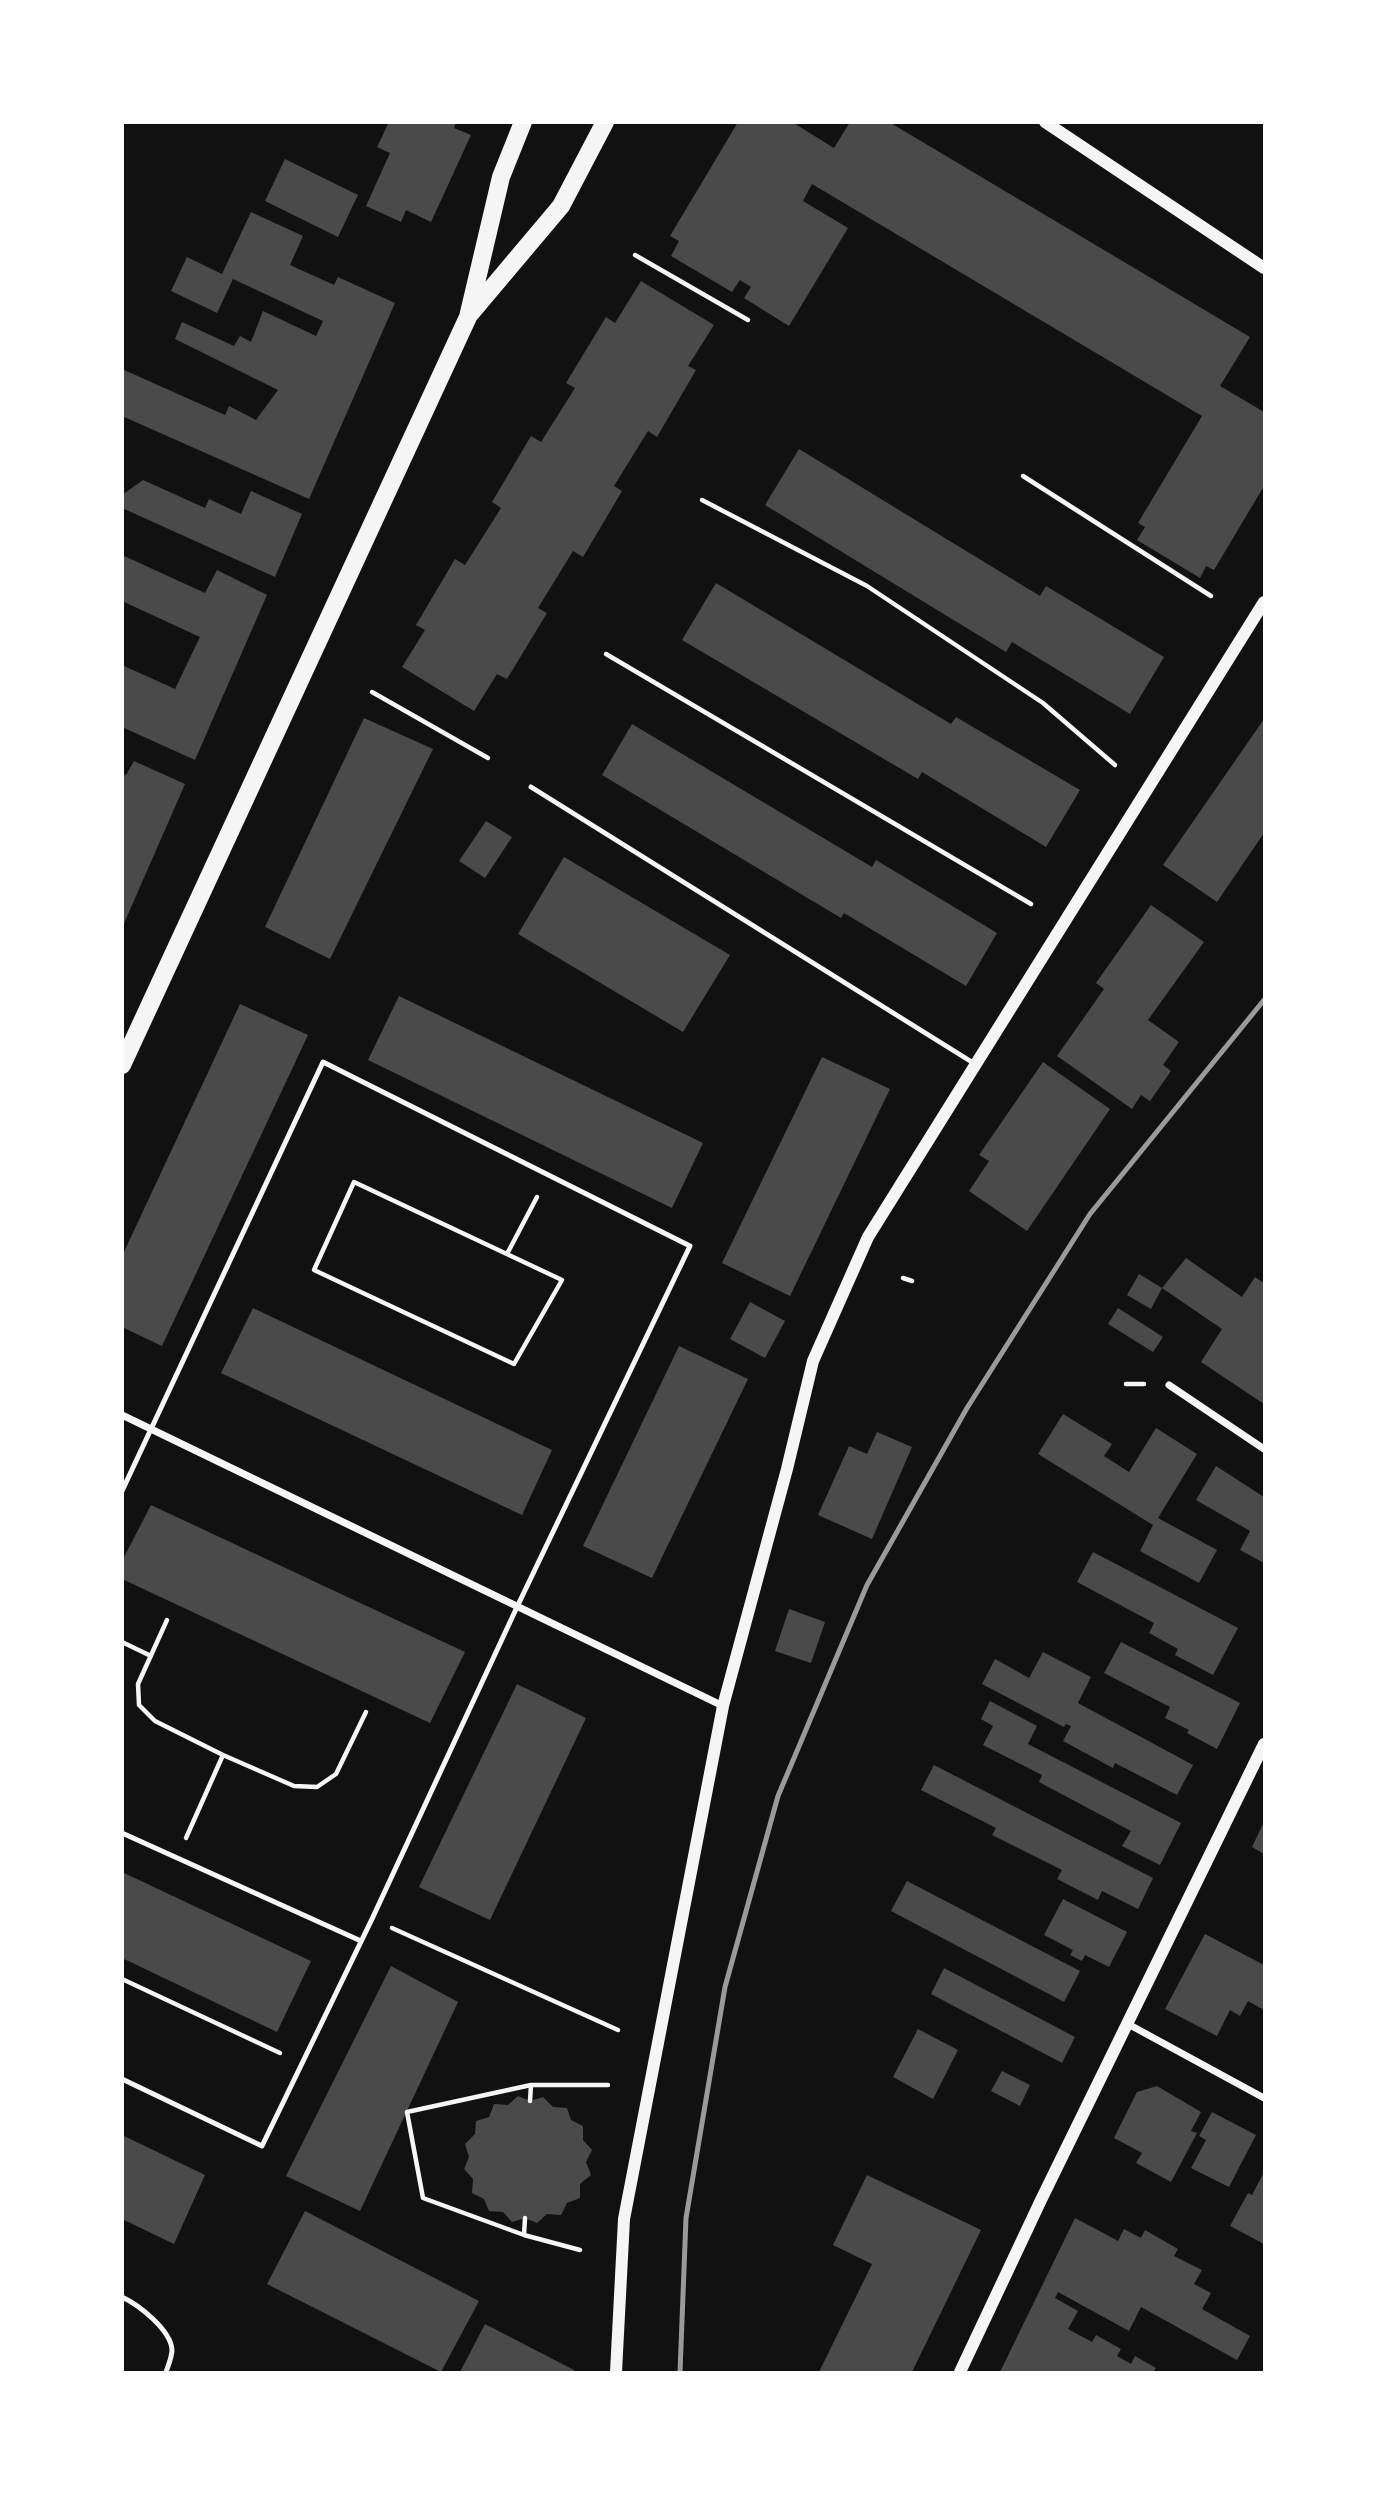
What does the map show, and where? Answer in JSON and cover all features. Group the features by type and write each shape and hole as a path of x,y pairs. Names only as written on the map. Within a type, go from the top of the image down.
{"main road":[{"path":"122,1065 468,317 501,177 523,122"},
{"path":"468,317 561,206 605,122"}],"street":[{"path":"1045,122 1265,268"},
{"path":"616,2372 624,2219 723,1706 787,1469 813,1361 868,1237 1265,602"},
{"path":"1170,1385 1265,1449"},
{"path":"122,1415 723,1706"},
{"path":"960,2372 1265,1744"},
{"path":"1128,2024 1265,2098"}],"lane":[{"path":"531,787 978,1065"},
{"path":"122,1491 323,1062 690,1246 303,2064 261,2146 122,2079"},
{"path":"122,1833 361,1941"},
{"path":"122,2297 136,2304 167,2334 172,2350 166,2372"}],"path":[{"path":"635,255 748,320"},
{"path":"1023,476 1211,597"},
{"path":"702,500 867,586 1042,703 1115,765"},
{"path":"606,654 1031,904"},
{"path":"373,692 488,758"},
{"path":"507,1254 548,1175"},
{"path":"354,1182 507,1254 562,1280 513,1364 314,1270 354,1182"},
{"path":"904,1278 912,1281"},
{"path":"167,1620 138,1684 139,1705 155,1721 223,1755 294,1786 317,1787 336,1774 366,1712"},
{"path":"122,1642 151,1656"},
{"path":"177,1858 223,1755"},
{"path":"372,1919 618,2030"},
{"path":"122,1979 303,2064"},
{"path":"530,2101 531,2085"},
{"path":"580,2249 524,2235 423,2198 407,2112 531,2085 608,2085"},
{"path":"524,2235 525,2218"}],"building":[{"path":"389,122 456,122 454,128 471,135 431,222 406,210 401,222 366,206 390,153 377,147"},
{"path":"738,122 792,122 834,148 850,122 889,122 1250,337 1220,386 1264,412 1264,486 1214,570 1206,566 1200,578 1137,540 1145,527 1138,523 1202,416 812,184 803,201 848,228 789,326 744,298 751,287 740,280 732,292 671,256 679,241 670,236"},
{"path":"285,159 358,195 338,237 265,201"},
{"path":"251,212 303,236 290,265 334,285 338,277 395,303 309,499 122,416 122,369 225,415 229,406 256,420 278,390 175,339 182,322 234,346 240,336 251,342 263,311 316,336 323,321 233,279 217,313 171,291 187,257 222,274"},
{"path":"641,281 714,325 688,366 696,370 657,437 648,431 614,486 622,491 583,557 573,551 538,608 547,613 507,679 497,674 474,711 402,667 425,630 416,625 455,559 465,565 501,508 492,502 531,436 541,442 575,388 566,383 606,317 615,323"},
{"path":"799,449 1040,596 1046,586 1164,657 1130,714 1012,642 1006,652 765,505"},
{"path":"143,480 205,508 209,499 241,514 251,491 302,514 275,577 122,508 122,495"},
{"path":"122,555 205,593 217,570 267,595 195,760 122,727 122,665 175,689 200,637 122,601"},
{"path":"716,583 951,724 956,717 1080,790 1046,847 922,772 918,779 682,640"},
{"path":"364,718 433,749 330,959 265,927"},
{"path":"1264,719 1264,833 1217,902 1163,865"},
{"path":"632,724 872,867 876,860 997,933 966,986 844,913 841,918 602,775"},
{"path":"134,761 185,784 122,928 122,774 126,775"},
{"path":"486,821 512,837 485,878 459,861"},
{"path":"564,857 730,955 683,1032 518,934"},
{"path":"1151,905 1204,942 1148,1020 1179,1042 1163,1065 1171,1071 1150,1101 1141,1095 1132,1109 1057,1056 1104,989 1096,983"},
{"path":"399,996 703,1143 672,1208 368,1060"},
{"path":"240,1004 308,1035 162,1346 122,1327 122,1256"},
{"path":"822,1057 890,1089 790,1296 722,1263"},
{"path":"1043,1062 1110,1109 1027,1231 969,1191 989,1161 979,1155"},
{"path":"1186,1258 1242,1297 1255,1277 1264,1283 1264,1404 1201,1362 1222,1329 1162,1288"},
{"path":"1139,1274 1162,1288 1151,1309 1127,1295"},
{"path":"750,1302 785,1321 765,1358 730,1339"},
{"path":"253,1308 552,1450 522,1515 221,1373"},
{"path":"1118,1308 1163,1337 1153,1352 1108,1324"},
{"path":"679,1346 748,1379 652,1578 583,1546"},
{"path":"1063,1414 1112,1444 1104,1456 1129,1472 1156,1428 1197,1454 1158,1518 1217,1550 1199,1583 1140,1551 1153,1525 1038,1454"},
{"path":"877,1432 912,1447 872,1539 818,1515 849,1446 867,1454"},
{"path":"1216,1466 1264,1497 1264,1563 1240,1550 1250,1531 1196,1500"},
{"path":"151,1505 465,1652 430,1723 122,1579 122,1561"},
{"path":"1093,1552 1238,1628 1213,1675 1175,1655 1178,1649 1149,1633 1154,1623 1077,1582"},
{"path":"789,1609 825,1622 811,1663 775,1651"},
{"path":"1121,1642 1240,1703 1217,1749 1165,1718 1170,1707 1104,1673"},
{"path":"1043,1652 1091,1677 1078,1703 1193,1765 1177,1795 1115,1763 1113,1768 1063,1741 1071,1726 1066,1724 1064,1727 982,1684 995,1659 1029,1678"},
{"path":"517,1684 586,1718 490,1920 419,1887"},
{"path":"990,1701 1037,1726 1028,1744 1181,1823 1160,1865 1122,1846 1131,1831 1039,1782 1042,1775 983,1745 993,1726 981,1719"},
{"path":"934,1765 1153,1878 1138,1909 1102,1891 1098,1900 1057,1879 1062,1870 992,1835 996,1828 921,1790"},
{"path":"1264,1822 1264,1854 1252,1847"},
{"path":"122,1872 311,1961 277,2032 122,1958"},
{"path":"907,1881 1080,1971 1064,2002 891,1911"},
{"path":"1063,1899 1127,1932 1109,1967 1085,1955 1082,1961 1070,1955 1073,1950 1044,1935"},
{"path":"1205,1934 1264,1965 1264,2010 1248,2001 1240,2016 1230,2010 1217,2036 1165,2009"},
{"path":"391,1966 458,2002 360,2211 286,2176"},
{"path":"944,1968 1075,2037 1062,2063 931,1994"},
{"path":"918,2029 958,2050 933,2099 893,2077"},
{"path":"1002,2071 1030,2085 1020,2106 991,2091"},
{"path":"1157,2086 1201,2112 1191,2131 1197,2133 1171,2182 1136,2163 1142,2153 1114,2138 1137,2092"},
{"path":"518,2096 530,2101 543,2097 553,2107 567,2108 571,2120 583,2126 583,2140 592,2150 586,2162 591,2175 580,2184 580,2198 567,2203 561,2215 547,2214 537,2223 525,2218 512,2222 503,2212 489,2211 484,2199 472,2193 473,2179 464,2169 469,2157 465,2144 475,2134 476,2121 489,2117 494,2104 508,2105"},
{"path":"1212,2112 1256,2135 1229,2187 1191,2168 1206,2140 1199,2136"},
{"path":"122,2135 205,2175 174,2244 122,2219"},
{"path":"1264,2172 1264,2244 1230,2226 1248,2193 1252,2195"},
{"path":"867,2175 981,2230 912,2372 819,2372 872,2264 833,2245"},
{"path":"305,2211 479,2301 441,2372 267,2284"},
{"path":"1075,2218 1118,2241 1124,2229 1141,2238 1145,2230 1178,2249 1174,2256 1202,2270 1194,2284 1211,2293 1202,2309 1250,2336 1237,2360 1141,2307 1129,2331 1058,2292 1055,2298 1078,2311 1068,2329 1092,2342 1096,2335 1121,2349 1117,2356 1131,2364 1135,2356 1156,2368 1153,2372 1000,2372"},
{"path":"485,2324 574,2370 573,2372 460,2372"}],"railway":[{"path":"680,2372 686,2218 725,1987 778,1796 867,1585 967,1408 1090,1214 1264,1000"}]}
